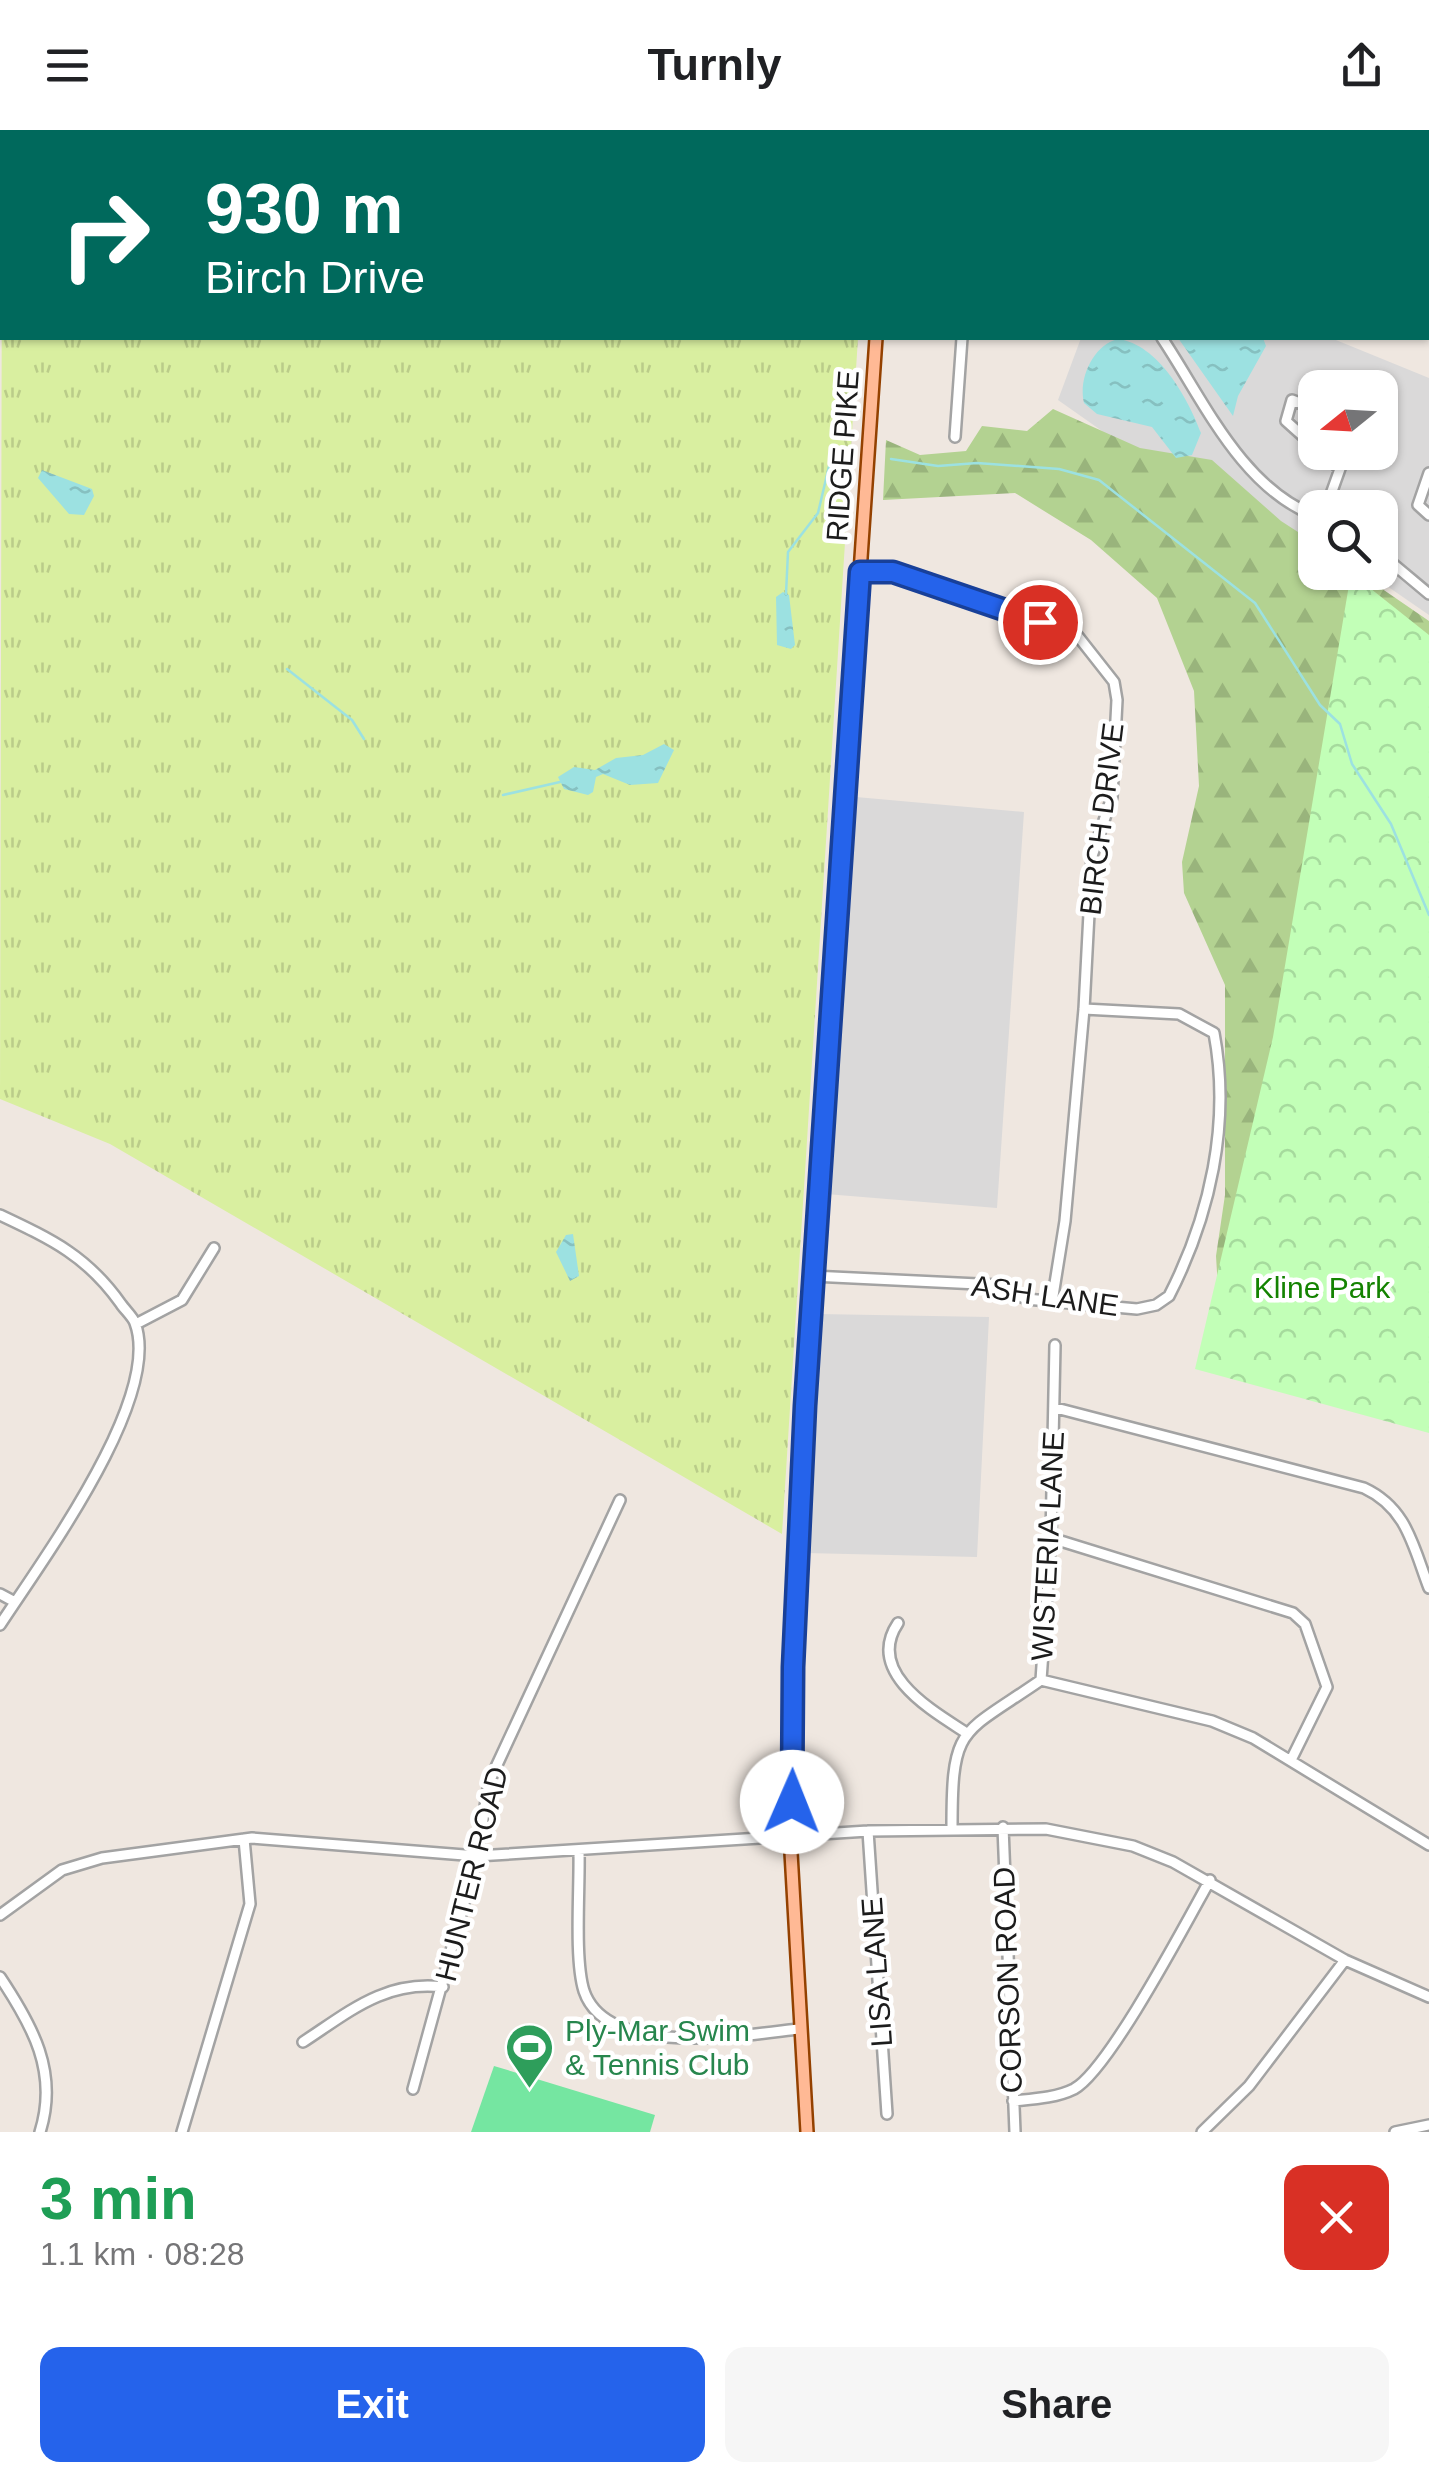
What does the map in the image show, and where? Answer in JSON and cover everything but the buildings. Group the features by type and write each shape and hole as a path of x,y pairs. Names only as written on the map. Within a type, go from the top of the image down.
{"main road":[{"name":"RIDGE PIKE","path":"807,2132 790,1835 793,1667 812,1276 876,340"}],"street":[{"path":"955,437 962,340"},
{"path":"1163,340 1256,480 1298,508"},
{"path":"1298,402 1292,400 1286,420 1298,431"},
{"path":"1429,473 1418,506 1429,514"},
{"path":"1398,568 1429,594"},
{"name":"BIRCH DRIVE","path":"860,572 893,572 1077,635 1114,682 1117,700 1112,797 1092,856 1084,1009 1065,1221 1052,1302"},
{"name":"ASH LANE","path":"812,1276 998,1285 1026,1300 1137,1309 1156,1305 1170,1296 1208,1204 1216,1159 1220,1062 1214,1033 1178,1014 1084,1009"},
{"path":"0,1215 86,1260 136,1324 136,1386 128,1409 82,1500 0,1624"},
{"path":"136,1324 182,1300 214,1248"},
{"name":"WISTERIA LANE","path":"1055,1345 1051,1538 1041,1680 1212,1721 1292,1758 1429,1845"},
{"path":"1056,1408 1364,1488 1385,1498 1404,1518 1429,1588"},
{"name":"HUNTER ROAD","path":"414,2090 477,1856 489,1782 620,1500"},
{"path":"1051,1538 1293,1613 1306,1624 1327,1687 1292,1758"},
{"path":"0,1594 15,1602"},
{"path":"898,1622 890,1634 891,1657 906,1690 965,1732"},
{"path":"952,1828 955,1751 965,1732 1041,1680"},
{"name":"CORSON ROAD","path":"1002,1828 1014,2132"},
{"path":"0,1915 62,1870 102,1858 244,1839 477,1856 868,1830 1046,1828 1118,1842 1210,1880 1345,1960 1429,1998"},
{"name":"LISA LANE","path":"868,1830 887,2114"},
{"path":"182,2132 250,1904 244,1839"},
{"path":"579,1851 580,1970 585,1994 606,2020 638,2035 740,2036 799,2029"},
{"path":"1013,2101 1075,2089 1095,2072 1210,1880"},
{"path":"1202,2132 1249,2086 1345,1960"},
{"path":"0,1976 39,2040 44,2058 40,2132"},
{"path":"304,2042 377,1993 422,1984 443,1987"},
{"path":"1395,2132 1429,2124"}],"shaded area":[{"path":"1080,340 1336,340 1429,378 1429,615 1393,590 1398,590 1398,490 1298,490 1298,556 1271,550 1058,400"},
{"path":"856,797 1024,812 997,1208 826,1194"},
{"path":"818,1314 989,1317 977,1557 805,1553"}],"green space":[{"path":"2,340 858,340 782,1534 110,1144 0,1099"},
{"path":"1053,409 1140,448 1212,460 1298,532 1298,590 1384,590 1429,621 1429,1421 1219,1305 1216,1256 1225,1195 1225,985 1184,893 1182,862 1199,786 1194,691 1157,598 1091,540 1015,493 883,500 886,440 920,455 966,451 982,426 1027,431"},
{"name":"Kline Park","path":"1348,590 1372,590 1429,635 1429,1433 1195,1369 1273,1037"},
{"name":"Ply-Mar Swim & Tennis Club","path":"494,2066 655,2115 650,2132 471,2132"}],"water":[{"path":"1179,340 1264,340 1266,346 1238,396 1233,416"},
{"path":"1109,342 1133,343 1170,375 1201,433 1192,455 1176,458 1152,427 1097,414 1084,403 1083,384 1089,364"},
{"path":"42,470 92,489 94,496 84,515 69,514 38,478"},
{"path":"783,592 789,595 795,645 791,649 777,645 776,597"},
{"path":"664,744 674,750 658,783 630,785 603,774 596,777 593,792 588,795 564,789 558,777 574,767 595,770 616,758 643,755"},
{"path":"573,1234 579,1276 570,1281 556,1252 566,1235"}],"waterway":[{"path":"786,594 788,552 818,513 830,462 845,456"},
{"path":"891,459 938,466 977,463 1059,469 1099,480 1255,603 1320,705 1340,724 1352,764 1391,824 1429,915"},
{"path":"287,669 352,720 364,739"},
{"path":"503,795 560,782"}],"place":[{"name":"Ply-Mar Swim & Tennis Club","path":"530,2090"}],"route":[{"path":"792,1802 793,1667 812,1276 860,572 893,572 1040,622"}]}
